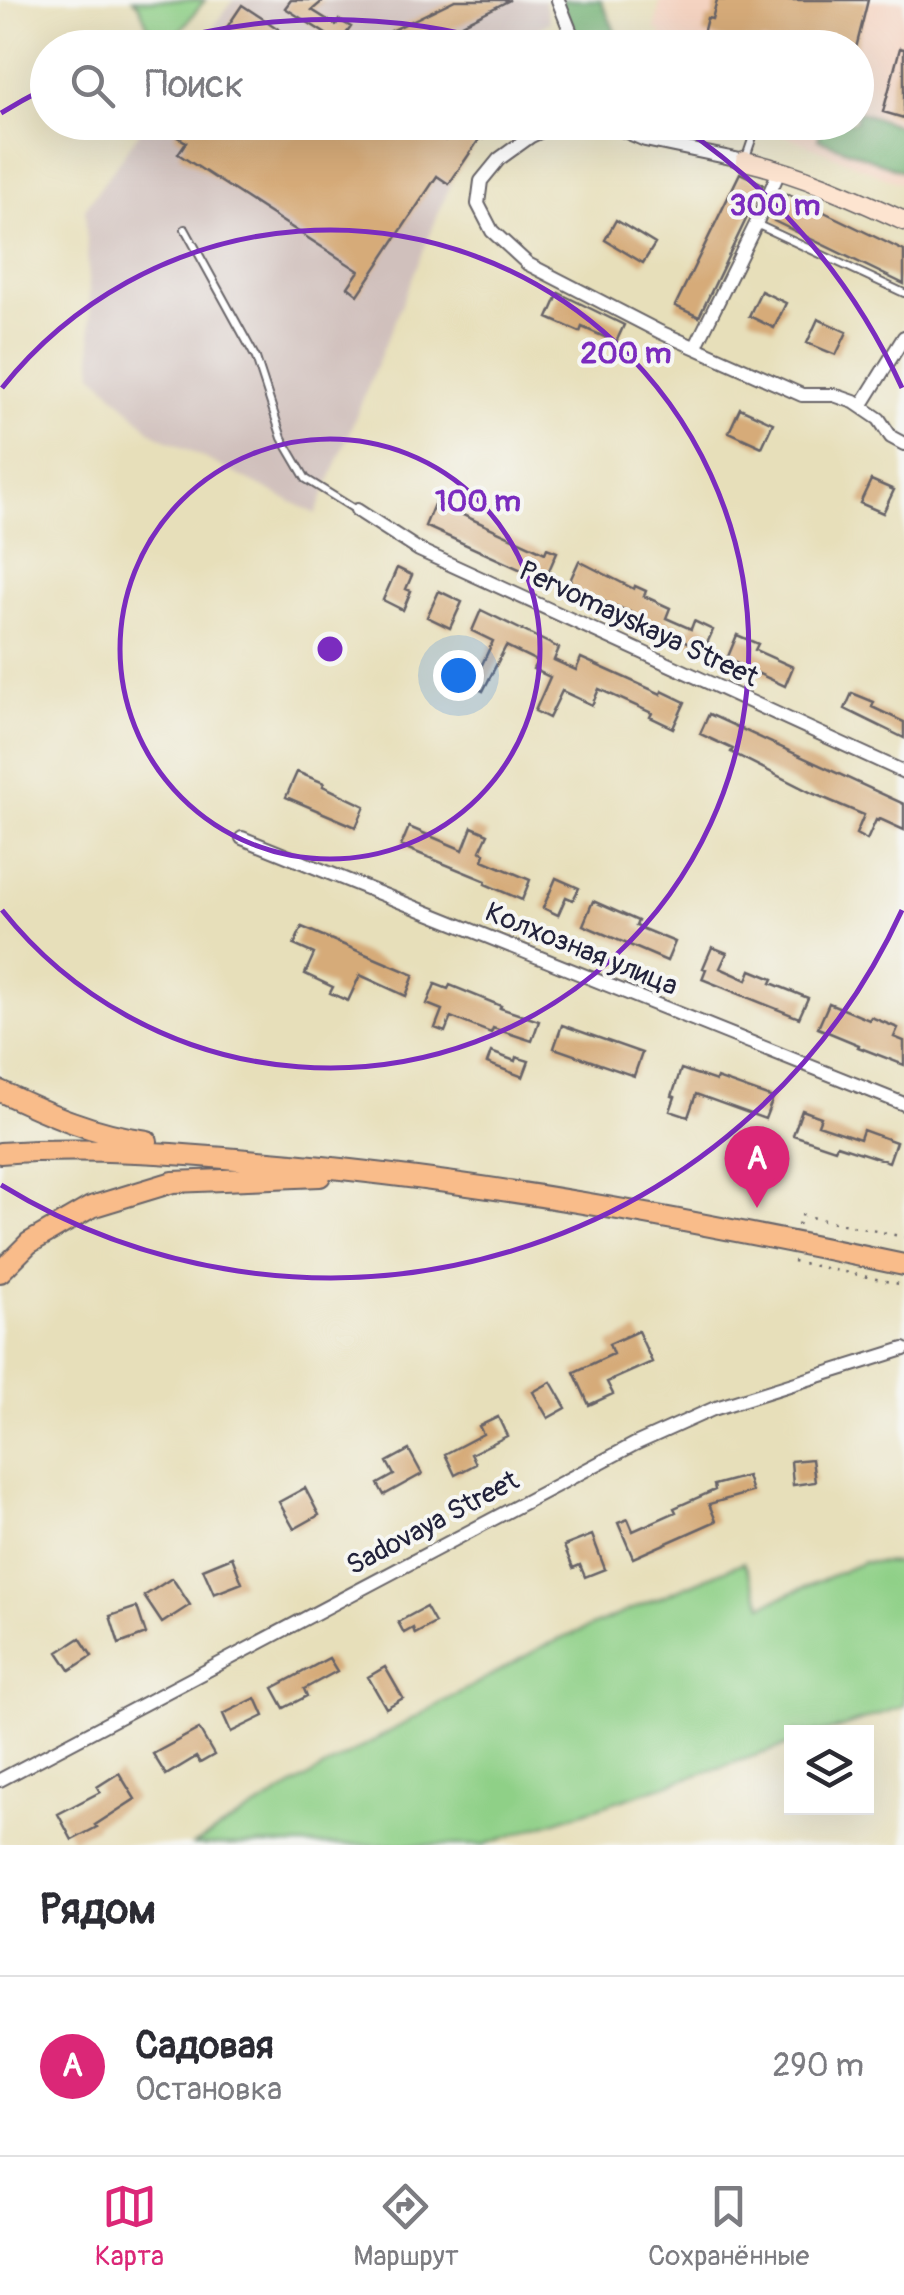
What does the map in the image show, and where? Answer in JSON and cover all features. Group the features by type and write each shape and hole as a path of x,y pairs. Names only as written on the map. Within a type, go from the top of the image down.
{"main road":[{"path":"0,1092 64,1121 116,1137 266,1154 337,1167"},
{"path":"0,1153 150,1152 397,1174 617,1207 904,1265"},
{"path":"0,1272 29,1243 91,1207 173,1182 397,1174"}],"street":[{"path":"558,0 570,30"},
{"path":"525,140 499,158 481,181 478,204 492,231 528,264 660,332 802,395 834,396 861,406 879,420 891,437 904,444"},
{"path":"645,140 780,169 904,221"},
{"path":"696,346 780,169"},
{"path":"861,406 904,337"},
{"name":"Pervomayskaya Street","path":"357,510 419,550 904,772"},
{"name":"Колхозная улица","path":"242,838 904,1104"},
{"name":"Sadovaya Street","path":"0,1780 635,1444 714,1409 904,1349"}],"lane":[{"path":"745,161 752,140"},
{"path":"756,224 904,293"},
{"path":"184,229 256,358 282,438 306,479 357,510"}],"path":[{"path":"801,1215 904,1237"}],"shaded area":[{"path":"233,0 544,0 550,22 536,30 212,30"},
{"path":"660,0 904,0 904,185 796,140 874,140 874,30 655,29"},
{"path":"134,140 470,140 316,514 153,433 93,373 85,209"}],"green space":[{"path":"133,0 205,0 181,30 149,30"},
{"path":"560,0 601,0 614,30 573,30"},
{"path":"874,117 904,128 904,172 821,140 874,140"},
{"path":"744,1562 763,1605 864,1562 904,1563 904,1706 848,1725 784,1725 784,1746 483,1845 193,1845 317,1772 542,1647"}],"building":[{"path":"291,0 324,0 312,10 336,25 339,20 351,27 320,30 285,8"},
{"path":"455,0 510,0 450,30 393,30"},
{"path":"717,0 868,0 860,30 704,30 707,18 712,19"},
{"path":"242,5 280,30 225,30"},
{"path":"900,48 904,49 904,118 883,112"},
{"path":"183,140 479,140 449,184 437,176 358,295 348,287 359,271 178,154 186,142"},
{"path":"740,173 763,184 699,317 675,306"},
{"path":"787,194 904,251 904,284 774,221"},
{"path":"616,220 655,244 643,263 605,240"},
{"path":"761,291 786,303 774,328 749,316"},
{"path":"559,293 624,325 616,342 548,318"},
{"path":"818,319 847,332 836,355 807,343"},
{"path":"740,408 773,423 762,447 729,432"},
{"path":"871,480 894,490 883,513 860,503"},
{"path":"435,502 545,553 547,548 557,552 547,575 531,567 528,573 425,526"},
{"path":"579,561 634,589 635,586 646,591 644,596 670,608 666,618 691,629 694,621 713,630 704,650 640,616 567,587"},
{"path":"397,568 412,575 406,589 411,591 403,610 383,600"},
{"path":"439,591 462,602 450,628 427,617"},
{"path":"481,610 559,648 554,660 576,670 581,658 685,702 673,728 650,717 652,713 599,689 592,705 562,691 549,718 535,711 550,677 533,669 537,661 506,646 483,691 472,686 493,641 472,631"},
{"path":"737,635 758,644 755,650 793,667 785,686 727,659"},
{"path":"852,693 904,722 904,738 845,709"},
{"path":"709,714 904,804 904,830 880,819 867,840 856,834 864,815 812,793 700,734"},
{"path":"297,772 365,806 356,827 286,797"},
{"path":"409,827 463,850 472,827 488,834 480,851 485,854 483,860 530,880 522,900 401,846"},
{"path":"556,878 579,888 573,900 566,897 558,915 543,908"},
{"path":"593,901 638,921 636,926 675,942 667,961 583,925"},
{"path":"302,927 414,975 406,996 360,975 348,1001 330,993 333,987 305,974 314,954 294,945"},
{"path":"712,947 727,953 720,968 747,980 751,970 808,998 799,1018 702,979"},
{"path":"435,984 448,989 450,985 539,1021 532,1041 493,1028 491,1033 451,1017 445,1032 435,1028 442,1010 427,1004"},
{"path":"829,1003 898,1028 894,1037 904,1041 904,1065 818,1028"},
{"path":"562,1025 642,1053 634,1076 554,1048"},
{"path":"491,1052 515,1061 516,1057 529,1061 523,1077 487,1063"},
{"path":"681,1069 773,1098 765,1119 696,1094 688,1117 670,1111"},
{"path":"802,1110 821,1117 818,1125 860,1139 863,1130 896,1142 889,1162 793,1135"},
{"path":"638,1331 652,1362 607,1382 613,1394 589,1405 574,1372 613,1354 609,1344"},
{"path":"551,1382 566,1408 548,1418 533,1392"},
{"path":"498,1417 507,1436 471,1454 476,1464 455,1475 445,1454 483,1434 479,1426"},
{"path":"409,1450 422,1474 384,1495 378,1484 394,1475 387,1462"},
{"path":"812,1459 815,1482 793,1485 791,1461"},
{"path":"747,1476 752,1492 709,1504 716,1521 633,1558 618,1523 628,1519 633,1531 715,1490 714,1485"},
{"path":"305,1488 319,1515 294,1529 279,1502"},
{"path":"592,1535 605,1569 585,1577 580,1565 573,1568 564,1546"},
{"path":"232,1557 242,1583 214,1594 203,1569"},
{"path":"172,1578 190,1605 162,1623 144,1596"},
{"path":"137,1607 146,1634 119,1644 110,1616"},
{"path":"426,1607 435,1623 415,1634 413,1628 404,1633 398,1622"},
{"path":"80,1638 92,1656 70,1670 58,1652"},
{"path":"329,1658 337,1671 304,1689 307,1696 284,1708 273,1688"},
{"path":"385,1667 403,1698 386,1708 368,1677"},
{"path":"256,1698 264,1716 231,1732 223,1714"},
{"path":"199,1729 214,1755 200,1763 196,1757 166,1775 153,1754"},
{"path":"119,1773 135,1799 72,1840 58,1814 100,1792 97,1787"}],"place":[{"name":"Садовая","path":"757,1208"}]}
